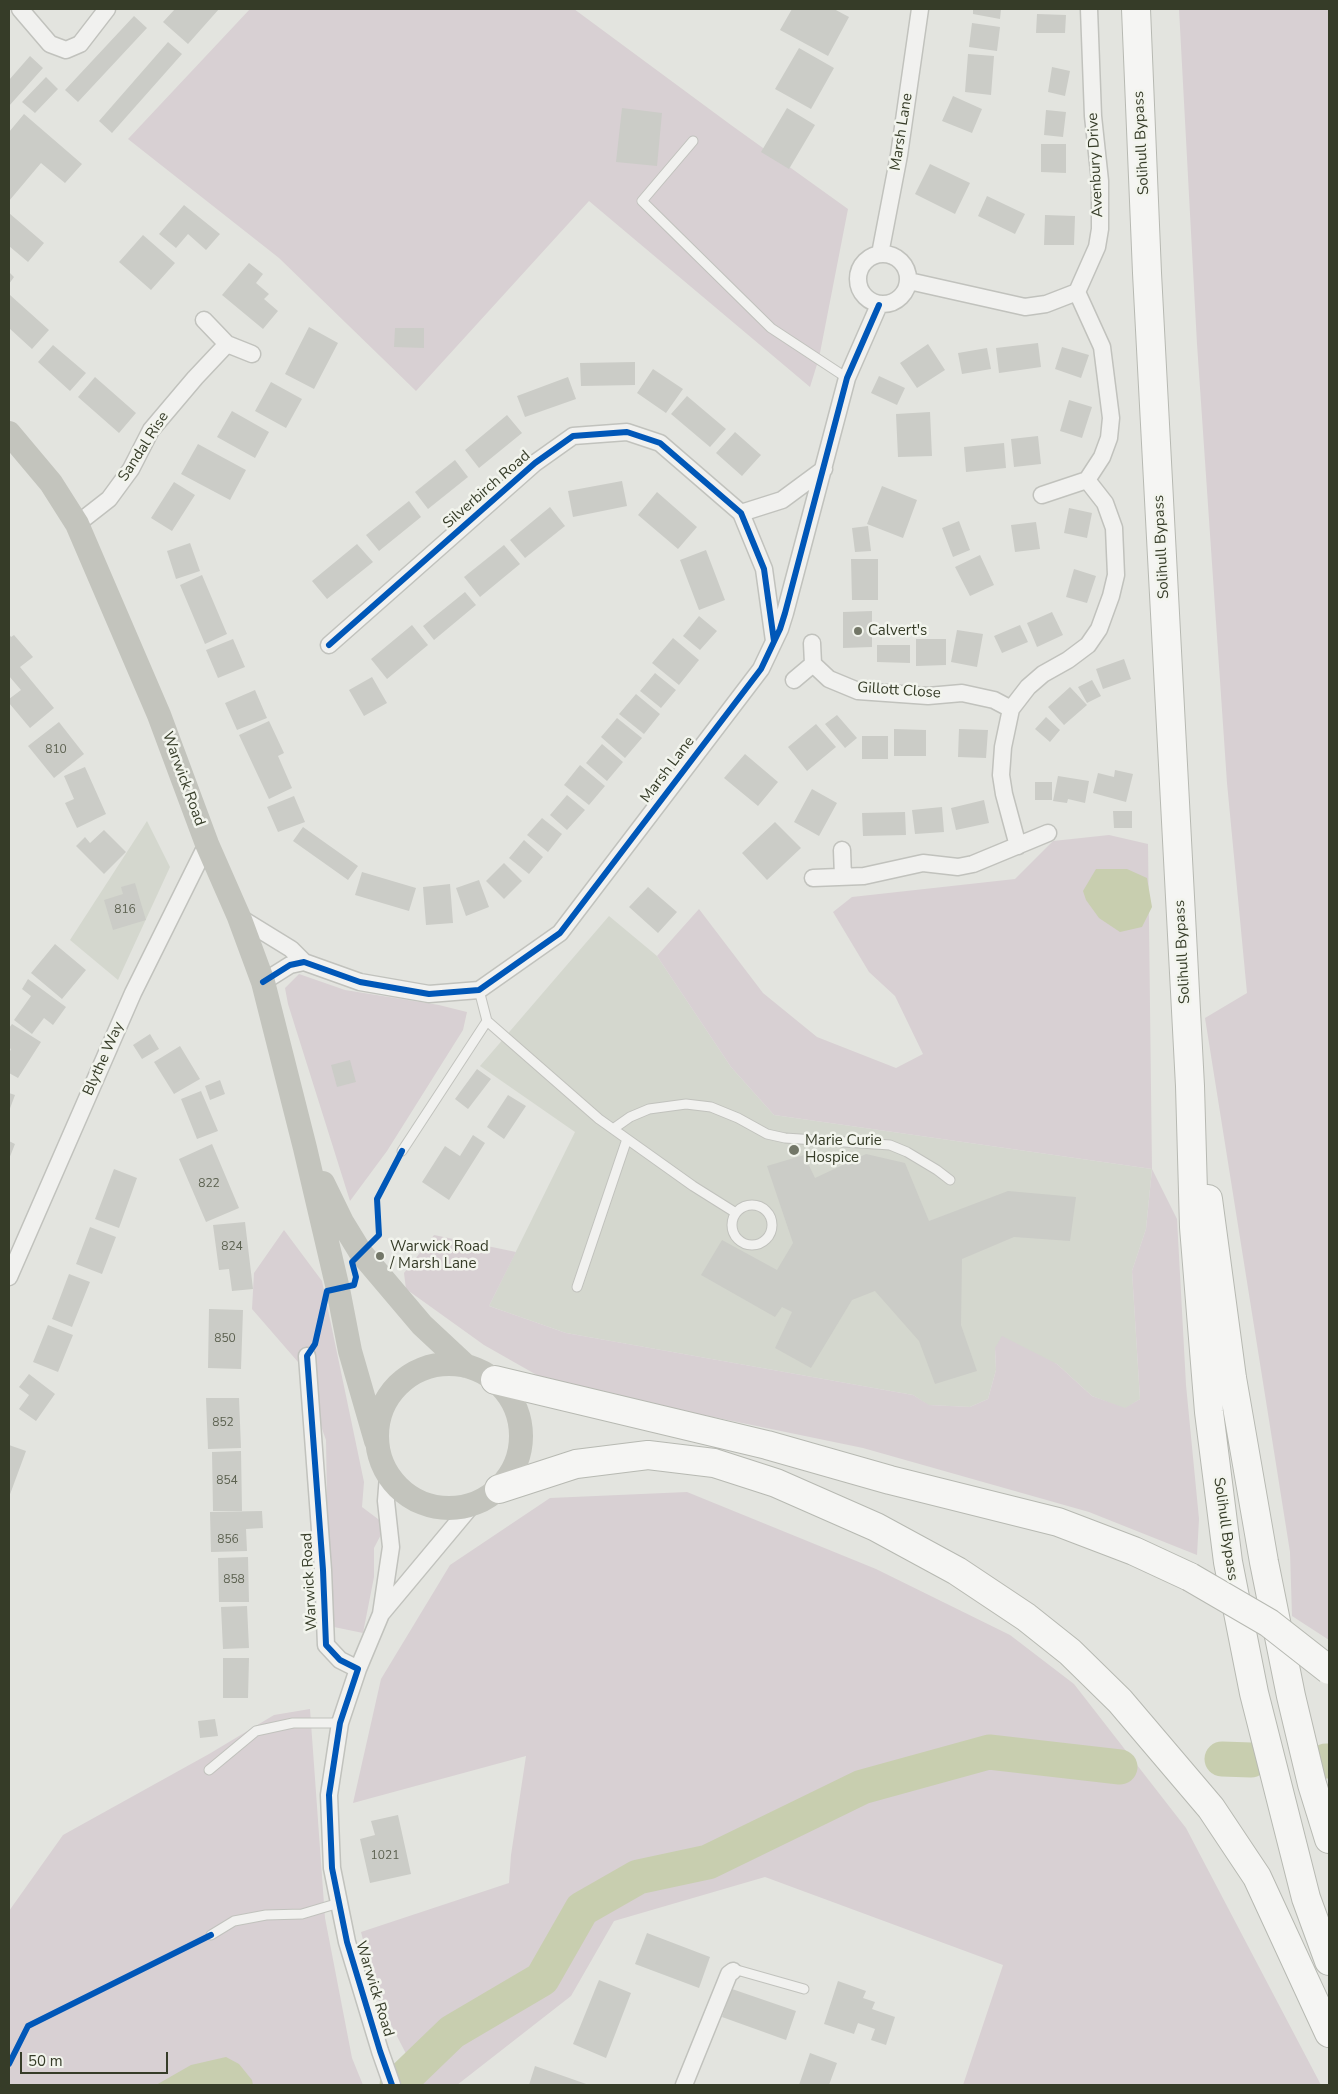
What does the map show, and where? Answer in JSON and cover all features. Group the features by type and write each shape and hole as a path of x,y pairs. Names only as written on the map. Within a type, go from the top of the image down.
{"highway":[{"name":"Solihull Bypass","path":"1136,9 1147,273 1190,1086 1194,1227 1208,1412 1228,1562 1254,1693 1306,1898 1329,1960"},
{"name":"Solihull Bypass","path":"1190,1086 1216,1253 1232,1378 1264,1562 1291,1696 1312,1784 1329,1838"},
{"path":"495,1380 768,1446 890,1480 1058,1522 1134,1551 1190,1577 1269,1623 1329,1670"},
{"path":"499,1489 576,1464 639,1456 648,1455 714,1463 776,1483 876,1527 965,1576 1026,1617 1070,1652 1120,1701 1211,1808 1257,1877 1329,2033"}],"main road":[{"name":"Warwick Road","path":"9,433 51,483 77,524 156,706 207,844 239,917 263,982 305,1148 338,1289 350,1351 376,1441"},
{"name":"Warwick Road","path":"305,1148 342,1222 361,1253 422,1325 466,1366"},
{"path":"443,1364 466,1366 481,1371 495,1380 511,1398 520,1421 521,1446 519,1453 514,1469 499,1489 487,1498 472,1505 449,1509 425,1505 404,1493 388,1476 380,1459 376,1441 378,1418 387,1398 402,1381 421,1369 443,1364"}],"street":[{"path":"20,9 50,44 66,50 80,44 107,9"},
{"name":"Marsh Lane","path":"880,254 899,155 920,9"},
{"name":"Avenbury Drive","path":"1077,292 1093,256 1100,230 1100,181 1093,116 1089,9"},
{"path":"880,254 894,257 905,266 909,281 904,294 893,303 879,305 866,298 858,286 859,272 867,260 880,254"},
{"path":"909,281 1024,307 1046,304 1077,292 1102,347 1111,418 1109,438 1102,457 1087,480 1042,495"},
{"name":"Marsh Lane","path":"478,990 560,932 761,668 785,613 847,378 879,305"},
{"path":"204,320 227,344 252,354"},
{"name":"Sandal Rise","path":"77,524 109,499 130,469 151,430 227,344"},
{"name":"Silverbirch Road","path":"329,645 535,463 573,436 627,432 660,442 741,513 764,569 774,641"},
{"path":"741,513 782,500 824,469"},
{"path":"1018,846 1004,794 1001,775 1003,746 1011,709 1028,688 1043,674 1068,660 1088,645 1099,629 1111,596 1116,575 1114,528 1105,503 1087,480"},
{"path":"794,680 813,664 812,643"},
{"name":"Gillott Close","path":"813,664 829,679 858,691 928,696 962,693 994,700 1011,709"},
{"path":"813,878 864,876 923,863 958,867 974,864 1048,833"},
{"name":"Blythe Way","path":"9,1277 133,993 207,844"},
{"path":"842,850 843,877"},
{"path":"239,917 292,950 304,962 360,982 429,994 478,990"},
{"path":"263,982 290,965 304,962"},
{"name":"Warwick Road","path":"307,1356 323,1570 326,1645 340,1660 358,1669"},
{"name":"Warwick Road","path":"388,1476 386,1501 391,1547 381,1614 358,1669 340,1723 329,1795 332,1868 338,1903 347,1942 392,2085"},
{"name":"Warwick Road","path":"381,1614 472,1505"},
{"path":"684,2085 729,1974 733,1970"}],"lane":[{"path":"693,142 642,201 771,328 847,378"},
{"path":"478,990 487,1021 599,1119 693,1186 736,1213"},
{"path":"402,1151 487,1021"},
{"path":"613,1129 630,1117 649,1109 686,1104 711,1107 738,1118 768,1134 785,1138 890,1145 908,1152 950,1180"},
{"path":"577,1286 627,1139"},
{"path":"747,1206 760,1206 770,1215 772,1222 770,1235 761,1244 748,1245 741,1242 733,1232 732,1226 736,1213 747,1206"},
{"path":"209,1770 256,1731 293,1723 340,1723"},
{"path":"211,1935 234,1921 266,1915 302,1914 338,1903"},
{"path":"733,1970 804,1989"}],"shaded area":[{"path":"250,9 574,9 848,209 819,358 810,387 589,201 416,391 279,258 128,139"},
{"path":"1179,9 1329,9 1329,1640 1292,1616 1290,1552 1205,1018 1247,993 1227,783 1197,344"},
{"path":"147,821 170,867 118,980 70,940"},
{"path":"1109,835 1148,844 1152,1169 774,1115 731,1067 657,956 699,909 763,993 817,1037 896,1068 923,1054 895,996 869,972 833,912 852,897 1015,879 1053,841"},
{"path":"1096,869 1127,869 1147,878 1152,907 1142,927 1120,932 1099,918 1086,900 1083,891"},
{"name":"Marie Curie Hospice","path":"609,916 657,956 731,1067 774,1115 1152,1169 1146,1229 1132,1271 1140,1399 1125,1409 1092,1396 1057,1364 995,1348 996,1370 988,1399 970,1407 928,1405 913,1395 566,1333 489,1306 575,1132 480,1066"},
{"path":"299,974 345,990 439,1005 467,1012 463,1030 387,1151 350,1201 288,1004 285,988"},
{"path":"1152,1169 1177,1219 1186,1385 1199,1519 1197,1555 1089,1512 863,1448 650,1404 542,1378 484,1345 406,1289 404,1273 434,1235 516,1252 489,1306 566,1333 913,1395 929,1405 970,1407 988,1399 996,1370 995,1348 1002,1336 1057,1364 1092,1396 1125,1408 1140,1399 1132,1271 1146,1229"},
{"path":"284,1230 322,1281 364,1482 362,1507 386,1525 374,1548 374,1577 363,1633 329,1626 326,1440 298,1362 252,1309 254,1273"},
{"path":"687,1492 876,1569 1010,1635 1074,1684 1186,1828 1321,2085 963,2085 1003,1965 765,1877 614,1921 571,1996 457,2085 422,2085 379,2001 361,1932 509,1883 511,1855 526,1756 353,1803 381,1679 450,1565 550,1498"},
{"path":"310,1709 325,1918 352,2058 363,2085 9,2085 9,1911 63,1835 209,1754 274,1715"},
{"path":"226,2057 239,2064 252,2080 253,2085 156,2085 191,2065"}],"building":[{"path":"175,9 219,9 188,44 163,22"},
{"path":"792,9 834,9 849,17 828,56 780,30"},
{"path":"973,9 1001,9 1000,19 973,14"},
{"path":"1037,14 1066,15 1065,33 1036,33"},
{"path":"134,16 147,28 78,102 65,90"},
{"path":"972,23 1000,27 997,51 969,47"},
{"path":"168,42 182,54 112,133 99,121"},
{"path":"799,48 834,68 811,109 775,89"},
{"path":"968,54 994,56 991,95 965,92"},
{"path":"30,56 43,68 9,106 9,80"},
{"path":"1052,67 1070,71 1065,96 1048,92"},
{"path":"46,77 58,89 35,113 22,102"},
{"path":"953,96 982,109 972,133 942,121"},
{"path":"622,108 662,113 657,166 616,162"},
{"path":"787,108 815,125 789,169 761,152"},
{"path":"1046,110 1066,112 1063,137 1044,135"},
{"path":"24,114 82,164 65,183 41,163 9,201 9,132"},
{"path":"1041,144 1066,144 1066,173 1041,172"},
{"path":"930,164 970,183 955,214 915,194"},
{"path":"987,196 1025,214 1015,234 978,216"},
{"path":"184,205 220,234 206,250 188,234 176,248 159,234"},
{"path":"9,213 44,243 28,262 9,246"},
{"path":"1045,215 1075,216 1074,245 1044,245"},
{"path":"143,235 175,263 151,290 119,262"},
{"path":"249,263 263,274 256,283 269,294 264,299 278,311 263,329 222,295"},
{"path":"9,272 14,277 9,284"},
{"path":"10,295 49,330 32,349 9,328"},
{"path":"309,327 338,343 314,389 285,374"},
{"path":"395,328 424,328 424,348 394,347"},
{"path":"1038,343 1041,367 999,373 996,348"},
{"path":"928,344 945,370 917,388 900,363"},
{"path":"53,345 86,373 70,391 38,362"},
{"path":"1062,347 1089,355 1081,378 1055,369"},
{"path":"987,348 991,369 962,374 958,353"},
{"path":"635,362 635,385 581,386 580,363"},
{"path":"653,369 683,389 666,413 637,393"},
{"path":"879,376 905,388 897,405 871,393"},
{"path":"95,377 136,413 119,433 78,397"},
{"path":"568,377 576,399 525,417 517,396"},
{"path":"271,382 302,399 286,428 255,411"},
{"path":"687,396 726,429 710,447 671,414"},
{"path":"1069,400 1092,407 1082,438 1060,431"},
{"path":"232,411 269,432 255,458 217,437"},
{"path":"930,412 932,456 898,457 896,414"},
{"path":"507,415 522,433 479,468 465,450"},
{"path":"735,432 761,455 742,476 716,453"},
{"path":"1038,436 1041,464 1014,467 1011,439"},
{"path":"1004,443 1006,468 966,472 964,447"},
{"path":"198,444 246,470 230,500 181,474"},
{"path":"455,460 468,477 428,509 415,492"},
{"path":"622,481 627,506 573,517 568,491"},
{"path":"174,482 195,495 172,531 151,518"},
{"path":"882,486 917,500 903,538 867,524"},
{"path":"657,492 697,527 678,549 638,515"},
{"path":"409,501 421,517 379,551 366,535"},
{"path":"550,507 565,526 525,558 510,540"},
{"path":"1069,508 1092,513 1087,538 1064,533"},
{"path":"959,521 970,550 953,557 942,528"},
{"path":"1036,522 1040,549 1015,552 1011,525"},
{"path":"868,526 871,551 855,552 852,528"},
{"path":"190,543 200,571 176,579 167,551"},
{"path":"357,544 373,562 327,599 312,581"},
{"path":"504,545 520,564 480,597 464,577"},
{"path":"706,550 725,600 699,610 680,560"},
{"path":"980,555 994,585 970,596 955,567"},
{"path":"851,559 878,559 878,600 852,600"},
{"path":"1074,569 1096,576 1087,603 1066,597"},
{"path":"202,575 227,634 205,644 180,585"},
{"path":"465,592 476,605 434,640 423,626"},
{"path":"872,611 872,647 843,648 843,612"},
{"path":"1052,612 1063,635 1037,647 1027,623"},
{"path":"699,616 717,631 700,650 683,636"},
{"path":"412,625 428,645 387,679 371,659"},
{"path":"1020,625 1028,642 1002,653 994,636"},
{"path":"957,630 983,634 977,667 951,662"},
{"path":"9,634 11,637 14,635 33,657 20,667 54,708 30,728 9,703 9,699 21,690 9,676"},
{"path":"673,638 699,660 679,685 652,663"},
{"path":"233,639 245,667 218,678 206,650"},
{"path":"916,639 946,639 946,665 916,666"},
{"path":"877,645 910,645 910,663 877,662"},
{"path":"1124,659 1131,679 1103,689 1096,669"},
{"path":"655,673 676,690 661,708 640,691"},
{"path":"372,677 387,703 364,716 349,690"},
{"path":"1092,680 1101,696 1087,703 1078,687"},
{"path":"1070,687 1087,705 1064,725 1048,707"},
{"path":"255,690 267,718 237,730 225,703"},
{"path":"636,694 660,714 644,734 619,714"},
{"path":"837,715 857,738 845,748 825,724"},
{"path":"1046,717 1060,730 1050,742 1035,729"},
{"path":"617,718 642,738 625,758 601,737"},
{"path":"269,721 284,753 278,756 292,788 269,799 239,735"},
{"path":"59,722 84,754 54,778 28,746"},
{"path":"816,724 836,747 807,771 788,747"},
{"path":"894,729 926,730 926,756 894,756"},
{"path":"959,729 988,730 986,758 958,757"},
{"path":"862,736 888,736 888,759 862,759"},
{"path":"602,744 623,762 607,781 586,763"},
{"path":"745,754 778,782 758,806 724,778"},
{"path":"580,765 605,786 589,805 564,785"},
{"path":"85,767 106,814 77,828 65,803 74,799 64,776"},
{"path":"1115,770 1133,774 1126,802 1093,793 1098,773 1114,777"},
{"path":"1058,776 1089,781 1085,803 1068,799 1067,803 1053,801"},
{"path":"1035,782 1052,782 1052,800 1035,800"},
{"path":"812,789 837,803 819,836 794,822"},
{"path":"567,795 585,810 567,830 550,815"},
{"path":"294,796 305,822 278,832 267,807"},
{"path":"984,800 989,823 956,830 951,808"},
{"path":"942,807 944,832 915,834 912,810"},
{"path":"1113,811 1132,811 1132,828 1114,828"},
{"path":"905,812 906,835 863,836 862,813"},
{"path":"542,818 562,834 548,852 527,835"},
{"path":"775,822 801,848 767,880 742,853"},
{"path":"303,827 358,866 348,880 293,841"},
{"path":"104,830 126,852 104,874 76,846 85,837 90,843"},
{"path":"524,840 543,857 529,874 509,858"},
{"path":"504,863 522,881 504,899 486,881"},
{"path":"362,872 416,888 409,911 355,895"},
{"path":"479,880 489,907 466,916 456,888"},
{"path":"135,883 146,920 113,930 104,900 123,894 121,887"},
{"path":"450,884 453,923 426,925 423,887"},
{"path":"648,887 677,912 658,933 629,907"},
{"path":"55,944 86,970 62,999 31,973"},
{"path":"28,979 66,1007 53,1025 44,1018 32,1034 14,1020 31,996 22,989"},
{"path":"12,1024 41,1042 18,1078 9,1073 9,1053 11,1049 9,1048 9,1028"},
{"path":"150,1034 159,1049 142,1059 133,1045"},
{"path":"180,1046 200,1079 174,1094 154,1062"},
{"path":"350,1060 356,1082 337,1087 331,1065"},
{"path":"477,1069 491,1079 468,1109 455,1099"},
{"path":"220,1080 225,1094 210,1100 205,1086"},
{"path":"201,1091 218,1131 197,1139 181,1099"},
{"path":"9,1093 15,1095 9,1111"},
{"path":"508,1095 526,1106 504,1139 487,1127"},
{"path":"473,1135 485,1143 449,1200 422,1182 445,1146 460,1156"},
{"path":"9,1141 15,1144 9,1159"},
{"path":"212,1144 239,1208 206,1222 179,1159"},
{"path":"866,1154 905,1163 929,1221 1008,1191 1076,1197 1070,1241 1014,1237 962,1259 961,1325 977,1371 935,1384 919,1341 875,1291 852,1300 811,1368 775,1348 792,1312 782,1307 775,1317 701,1275 722,1240 777,1270 793,1243 767,1166 804,1155 815,1178"},
{"path":"114,1169 137,1178 119,1228 95,1219"},
{"path":"245,1222 253,1289 232,1291 229,1269 219,1270 213,1225"},
{"path":"90,1227 116,1237 102,1274 76,1264"},
{"path":"69,1274 90,1282 72,1327 52,1319"},
{"path":"209,1309 243,1310 241,1369 208,1368"},
{"path":"48,1325 73,1335 58,1372 33,1362"},
{"path":"29,1374 55,1394 36,1421 19,1409 29,1395 19,1387"},
{"path":"206,1398 239,1398 241,1448 208,1449"},
{"path":"9,1445 26,1451 9,1497"},
{"path":"241,1451 242,1511 213,1511 212,1452"},
{"path":"262,1511 263,1528 246,1529 247,1551 211,1552 210,1512"},
{"path":"248,1557 249,1602 219,1602 218,1558"},
{"path":"247,1606 249,1648 223,1649 221,1607"},
{"path":"223,1658 249,1658 248,1698 223,1698"},
{"path":"215,1719 218,1736 200,1738 198,1721"},
{"path":"398,1815 411,1874 370,1883 360,1839 375,1835 371,1821"},
{"path":"647,1933 710,1957 699,1988 635,1964"},
{"path":"599,1980 631,1993 606,2058 573,2044"},
{"path":"838,1981 866,1991 863,1998 875,2002 872,2009 895,2017 886,2045 871,2040 875,2029 858,2023 854,2034 824,2024"},
{"path":"732,1989 796,2011 786,2040 722,2017"},
{"path":"810,2053 837,2063 829,2085 799,2085"},
{"path":"535,2066 589,2085 529,2085"}],"waterway":[{"path":"397,2085 452,2032 542,1979 582,1909 638,1877 708,1862 862,1787 989,1752 1120,1767"},
{"path":"1222,1759 1251,1760"}],"cycle path":[{"path":"263,982 290,965 304,962 360,982 429,994 479,990 560,933 761,669 780,629 785,613 847,378 879,305"},
{"path":"329,645 535,463 573,436 627,432 660,443 741,513 764,569 774,641"},
{"path":"392,2085 347,1942 332,1868 329,1795 340,1723 358,1669 340,1660 326,1645 323,1570 307,1356 315,1344 327,1291 354,1285 356,1277 352,1262 379,1235 377,1199 402,1151"},
{"path":"9,2064 28,2026 211,1935"}],"place":[{"name":"Calvert's","path":"858,631"},
{"name":"Marie Curie Hospice","path":"794,1150"},
{"name":"Warwick Road / Marsh Lane","path":"380,1256"}]}
